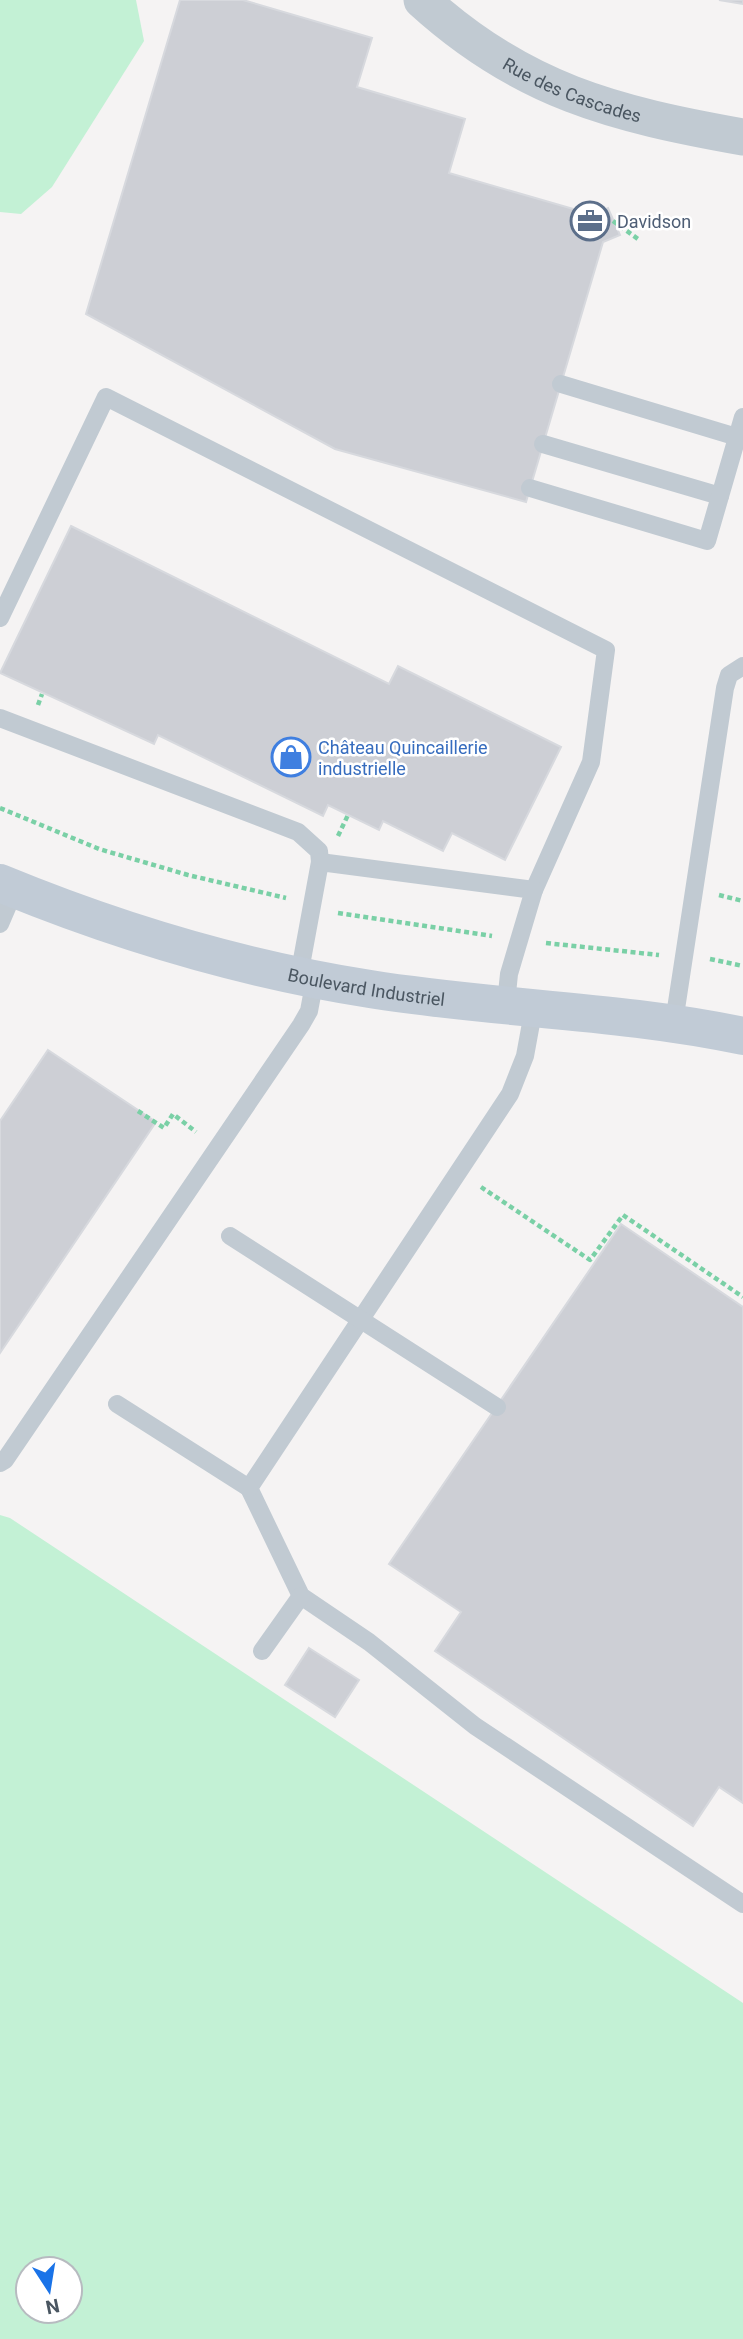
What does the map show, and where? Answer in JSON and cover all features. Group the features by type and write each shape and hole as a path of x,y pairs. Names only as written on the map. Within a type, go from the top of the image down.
{"street":[{"name":"Rue des Cascades","path":"422,0 473,43 540,82 567,94 639,117 743,137"},
{"name":"Boulevard Industriel","path":"8,886 152,938 307,977 421,996 674,1023 743,1036"}],"lane":[{"path":"561,384 737,437"},
{"path":"0,618 106,397 606,650 591,762 534,890 509,974 520,1005 525,1056 510,1094 249,1488"},
{"path":"530,488 706,541 743,417"},
{"path":"543,444 720,496"},
{"path":"674,1023 725,688 729,674 743,666"},
{"path":"0,718 298,832 319,851 320,862 307,977 309,1011 5,1460 0,1462"},
{"path":"320,862 534,890"},
{"path":"0,924 8,886"},
{"path":"230,1236 497,1407"},
{"path":"117,1404 249,1488 301,1596 369,1642 475,1726 743,1904"},
{"path":"262,1651 301,1596"}],"path":[{"path":"613,221 638,239"},
{"path":"0,808 99,849 188,875 286,898"},
{"path":"341,832 348,815"},
{"path":"341,914 492,936"},
{"path":"541,943 662,955"},
{"path":"713,960 743,966"},
{"path":"138,1111 164,1128 173,1114"},
{"path":"483,1188 590,1260 623,1215 743,1297"}],"green space":[{"path":"0,0 136,0 144,41 52,187 21,214 0,212"},
{"path":"0,1515 10,1518 743,2003 743,2339 0,2339"}],"building":[{"path":"180,0 243,0 372,38 357,87 465,119 449,173 594,215 608,208 620,235 603,242 526,502 335,449 86,314"},
{"path":"719,0 743,0 743,4"},
{"path":"71,526 389,684 398,666 561,747 505,860 452,833 443,851 383,821 379,830 328,805 323,816 158,735 154,744 0,673"},
{"path":"48,1050 156,1122 0,1353 0,1121"},
{"path":"621,1224 743,1307 743,1803 719,1787 693,1826 435,1651 461,1612 389,1564"},
{"path":"309,1648 359,1680 335,1717 285,1685"}],"place":[{"name":"Davidson","path":"590,221"},
{"name":"Château Quincaillerie industrielle","path":"291,757"}]}
